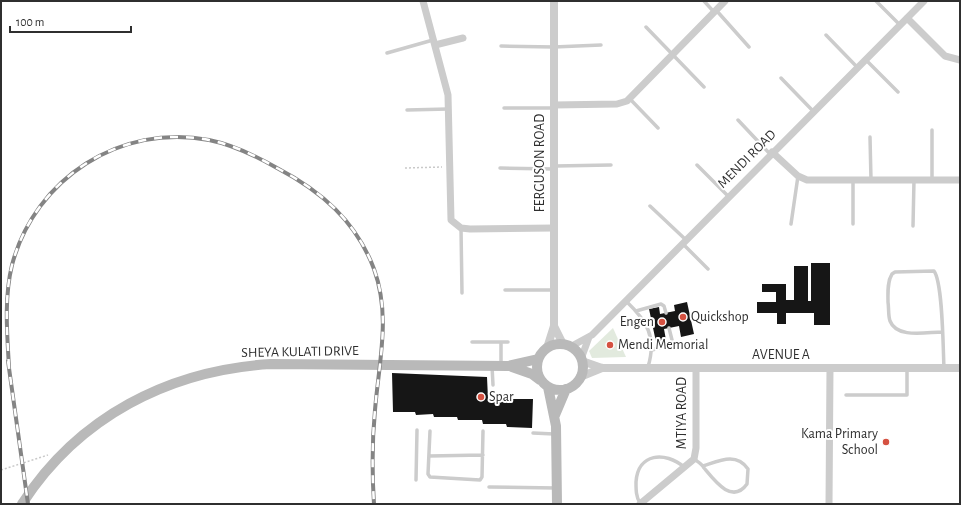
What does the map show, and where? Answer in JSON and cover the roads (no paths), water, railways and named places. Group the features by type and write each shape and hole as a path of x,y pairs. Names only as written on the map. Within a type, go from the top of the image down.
{"main road":[{"path":"545,384 558,390 566,389 574,385 580,377 582,371 581,360 567,345 555,344 547,348 538,359 537,370 545,384 555,415 557,504"},
{"name":"SHEYA KULATI DRIVE","path":"22,504 61,454 89,430 137,398 184,379 221,369 271,364 500,366 538,359"},
{"name":"SHEYA KULATI DRIVE","path":"500,366 532,374 545,384"},
{"path":"555,415 566,389"}],"street":[{"path":"423,1 448,95 451,220 461,228 554,228"},
{"name":"FERGUSON ROAD","path":"547,348 554,326 554,1"},
{"path":"554,106 616,104 629,98 725,1"},
{"name":"MENDI ROAD","path":"581,360 589,337 683,241 924,1"},
{"path":"907,18 945,56 960,60"},
{"path":"434,42 462,38"},
{"path":"771,153 798,176 807,180 960,180"},
{"name":"FERGUSON ROAD","path":"554,326 567,345"},
{"name":"MENDI ROAD","path":"567,345 589,337"},
{"path":"581,360 602,368"},
{"path":"580,377 602,368"},
{"name":"AVENUE A","path":"602,368 960,368"},
{"name":"MTIYA ROAD","path":"640,504 694,460 696,448 696,368"},
{"path":"829,504 830,368"}],"lane":[{"path":"704,1 749,47"},
{"path":"876,1 900,25"},
{"path":"646,27 704,86"},
{"path":"826,35 857,67"},
{"path":"387,53 434,42"},
{"path":"501,46 554,47 602,45"},
{"path":"866,59 898,92"},
{"path":"781,78 813,111"},
{"path":"629,98 658,128"},
{"path":"504,108 554,106"},
{"path":"407,110 449,109"},
{"path":"738,120 771,153"},
{"path":"932,130 932,180"},
{"path":"870,137 871,180"},
{"path":"500,168 611,165"},
{"path":"697,165 728,196"},
{"path":"791,224 798,176"},
{"path":"853,180 853,224"},
{"path":"914,180 914,226"},
{"path":"650,206 708,269"},
{"path":"461,228 462,293"},
{"path":"942,332 908,333 897,330 893,327 889,319 888,293 892,274 915,271 934,271 939,290 942,332 944,368"},
{"path":"505,290 554,290"},
{"path":"625,300 636,311 649,330 652,350 648,367"},
{"path":"636,311 662,304 666,313"},
{"path":"652,350 673,344 669,328"},
{"path":"472,342 508,342"},
{"path":"492,385 500,366 501,342"},
{"path":"846,395 907,395 907,368"},
{"path":"416,480 417,430"},
{"path":"430,431 430,477 480,480 482,477 483,431"},
{"path":"533,433 556,434"},
{"path":"429,456 483,455"},
{"path":"640,504 636,492 636,479 637,472 643,462 654,458 671,459 685,468"},
{"path":"694,460 703,466 720,489 724,492 730,494 738,492 747,484 748,469 744,464 735,459 730,458 703,466"},
{"path":"489,487 557,488"}],"railway":[{"path":"9,367 7,303 9,277 12,265 23,234 40,206 61,183 86,164 114,149 144,140 176,137 209,140 244,151 293,177 322,197 347,222 357,236 374,269 382,304 383,321 373,433 374,504"},
{"path":"8,361 28,504"}],"place":[{"name":"Quickshop","path":"683,317"},
{"name":"Engen","path":"662,322"},
{"name":"Mendi Memorial","path":"610,345"},
{"name":"Spar","path":"481,397"},
{"name":"Kama Primary School","path":"886,442"}]}
